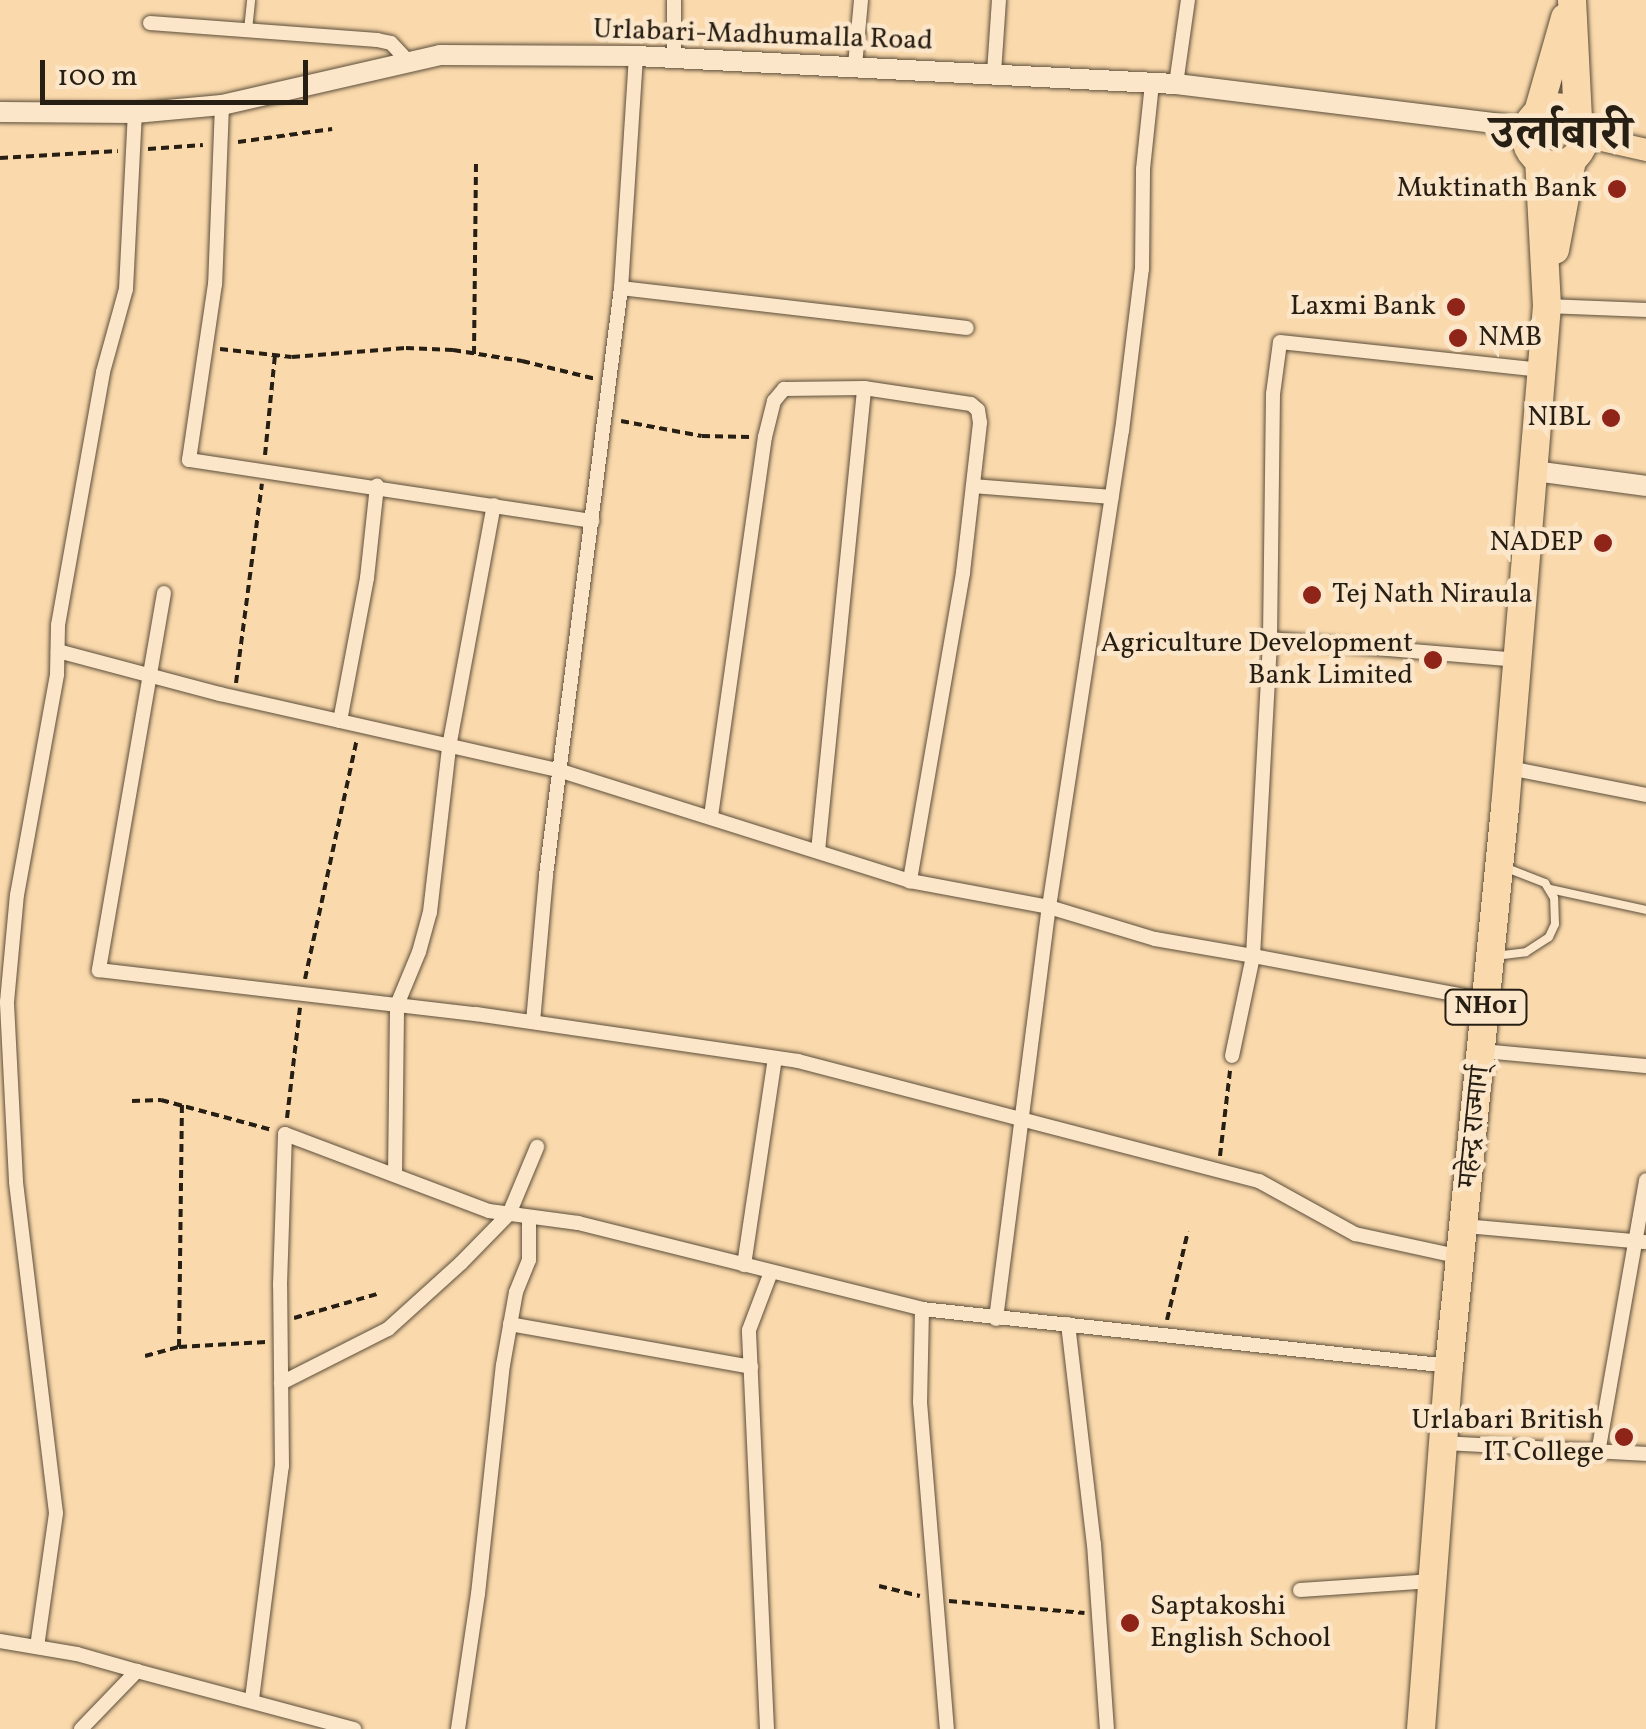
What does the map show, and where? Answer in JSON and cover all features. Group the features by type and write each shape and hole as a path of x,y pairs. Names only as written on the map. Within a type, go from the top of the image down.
{"highway":[{"name":"महेन्द्र राज्मार्ग्","path":"1533,120 1571,0"},
{"name":"महेन्द्र राज्मार्ग्","path":"1421,1729 1449,1366 1500,866 1548,296 1578,138 1571,0"},
{"path":"1564,108 1578,138 1555,165 1539,160 1527,145 1533,120 1564,108"},
{"name":"महेन्द्र राज्मार्ग्","path":"1539,160 1548,296"}],"main road":[{"name":"Urlabari-Madhumalla Road","path":"0,112 135,113 222,105 264,99 440,55 636,56 1176,84 1533,120"},
{"path":"1578,138 1646,150"},
{"path":"1534,471 1646,486"}],"street":[{"path":"674,0 674,58"},
{"path":"855,66 861,0"},
{"path":"994,73 998,0"},
{"path":"1176,84 1188,0"},
{"path":"150,22 377,40 390,43 408,60"},
{"path":"533,1022 602,418 622,288 636,56"},
{"path":"996,1319 1018,1119 1112,496 1142,269 1144,169 1152,84"},
{"path":"222,105 215,284 188,460 592,521"},
{"path":"37,1647 56,1513 16,1182 7,1002 17,896 58,674 58,626 103,372 126,289 135,113"},
{"path":"622,288 967,328"},
{"path":"1548,296 1646,310"},
{"path":"1232,1056 1253,956 1270,639 1273,394 1280,342 1542,370"},
{"path":"818,851 864,388"},
{"path":"711,816 765,438 774,400 784,389 864,388 971,404 978,410 963,573 910,881"},
{"path":"340,720 367,578 377,486"},
{"path":"973,486 1112,496"},
{"path":"395,1176 397,1005 420,952 430,912 449,746 494,505"},
{"path":"164,593 98,970 533,1022 775,1058 932,1093 1259,1181 1354,1234 1462,1258"},
{"path":"1270,639 1518,660"},
{"path":"58,650 234,698 562,771 910,881 1048,907 1156,939 1487,1000"},
{"path":"1508,768 1646,795"},
{"path":"1482,1051 1646,1066"},
{"path":"744,1265 775,1058"},
{"path":"252,1699 282,1466 280,1323 285,1134 489,1211 578,1224 922,1309 1449,1366"},
{"path":"281,1383 388,1328 509,1214 537,1147"},
{"path":"1598,1453 1642,1242 1646,1180"},
{"path":"458,1729 510,1324 529,1260 529,1217"},
{"path":"1465,1226 1642,1242"},
{"path":"767,1729 750,1330 770,1272"},
{"path":"922,1309 920,1402 947,1729"},
{"path":"510,1324 752,1367"},
{"path":"1068,1324 1107,1729"},
{"path":"1443,1444 1646,1454"},
{"path":"1300,1590 1432,1581"},
{"path":"0,1641 252,1699 354,1729"},
{"path":"82,1729 137,1672"}],"lane":[{"path":"248,32 250,0"},
{"path":"1500,866 1528,874 1550,889 1646,910"},
{"path":"1491,957 1526,952 1549,937 1555,924 1550,889"}],"path":[{"path":"0,158 222,143 332,129"},
{"path":"474,354 476,159"},
{"path":"205,348 275,355 406,348 474,354 570,370 608,383"},
{"path":"234,698 275,355"},
{"path":"602,418 702,436 765,438"},
{"path":"132,1101 182,1105 285,1134 302,994 360,725"},
{"path":"1218,1170 1232,1056"},
{"path":"179,1346 182,1105"},
{"path":"1163,1334 1188,1231"},
{"path":"280,1323 378,1294"},
{"path":"146,1356 179,1346 280,1340"},
{"path":"878,1586 935,1600 1099,1615"}],"place":[{"name":"Muktinath Bank","path":"1617,189"},
{"name":"Laxmi Bank","path":"1456,307"},
{"name":"NMB","path":"1458,338"},
{"name":"NIBL","path":"1611,418"},
{"name":"NADEP","path":"1603,543"},
{"name":"Tej Nath Niraula","path":"1312,595"},
{"name":"Agriculture Development Bank Limited","path":"1433,660"},
{"name":"Urlabari British IT College","path":"1624,1437"},
{"name":"Saptakoshi English School","path":"1130,1623"}],"district":[{"name":"उर्लाबारी","path":"1561,136"}]}
